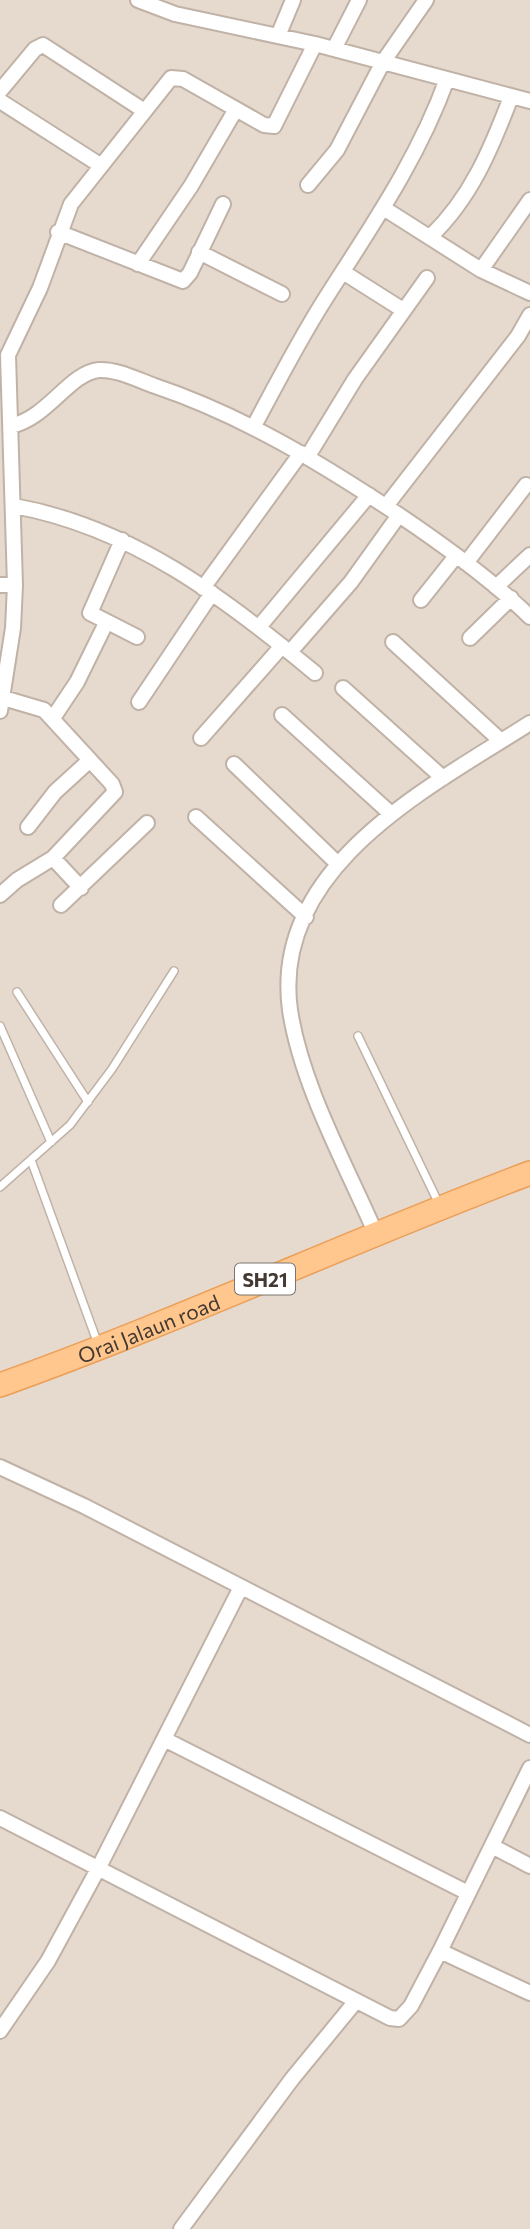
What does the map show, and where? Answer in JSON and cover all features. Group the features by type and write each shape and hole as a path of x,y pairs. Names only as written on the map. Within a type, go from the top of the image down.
{"main road":[{"name":"Orai Jalaun road","path":"0,1385 100,1349 376,1232 530,1173"}],"street":[{"path":"138,0 176,14 315,44 530,101"},
{"path":"278,36 293,0"},
{"path":"334,49 359,0"},
{"path":"308,185 337,150 383,62 426,0"},
{"path":"0,895 17,880 53,858 115,792 112,784 53,718 32,704 1,702 13,628 7,585 14,506 7,461 11,426 5,403 8,355 40,288 58,232 71,204 166,82 177,76 264,125 274,126 315,44"},
{"path":"0,91 35,49 43,46 143,110"},
{"path":"254,426 302,337 385,209 422,140 447,79"},
{"path":"430,237 464,200 494,142 511,97"},
{"path":"0,101 100,165"},
{"path":"138,264 191,186 236,109"},
{"path":"481,270 523,223 530,200"},
{"path":"58,232 183,281 223,204"},
{"path":"385,209 481,270 530,293"},
{"path":"199,252 282,294"},
{"path":"343,272 403,310"},
{"path":"139,702 207,591 427,278"},
{"path":"386,506 524,340 530,315"},
{"path":"11,426 24,423 43,412 81,377 103,370 174,392 254,426 369,495 461,559 511,598 530,617"},
{"path":"421,600 526,485"},
{"path":"259,626 369,495"},
{"path":"14,506 68,518 149,553 259,626 314,673"},
{"path":"201,738 351,582 399,515"},
{"path":"122,540 90,609 91,615 137,637"},
{"path":"496,587 530,555"},
{"path":"470,638 511,598"},
{"path":"53,718 77,682 106,622"},
{"path":"393,642 501,741"},
{"path":"343,688 443,778"},
{"path":"282,715 390,813"},
{"path":"376,1232 321,1111 290,1011 288,981 291,960 306,917 338,864 390,813 530,723"},
{"path":"28,827 55,792 89,760"},
{"path":"234,764 338,864"},
{"path":"196,817 306,917"},
{"path":"61,905 147,823"},
{"path":"53,858 81,888"},
{"path":"0,1467 84,1506 240,1589 530,1735"},
{"path":"0,2031 48,1961 98,1869 166,1740 240,1589"},
{"path":"166,1740 468,1894"},
{"path":"0,1818 355,2001 390,2018 399,2019 411,2006 440,1951 530,1768"},
{"path":"492,1846 530,1867"},
{"path":"440,1951 530,1993"},
{"path":"181,2229 292,2079 355,2001"}],"lane":[{"path":"0,1187 51,1142 88,1102 174,971"},
{"path":"17,992 88,1102"},
{"path":"0,1027 51,1142"},
{"path":"358,1036 441,1206"},
{"path":"31,1160 100,1349"}],"shaded area":[{"path":"0,0 530,0 530,2229 0,2229"}]}
